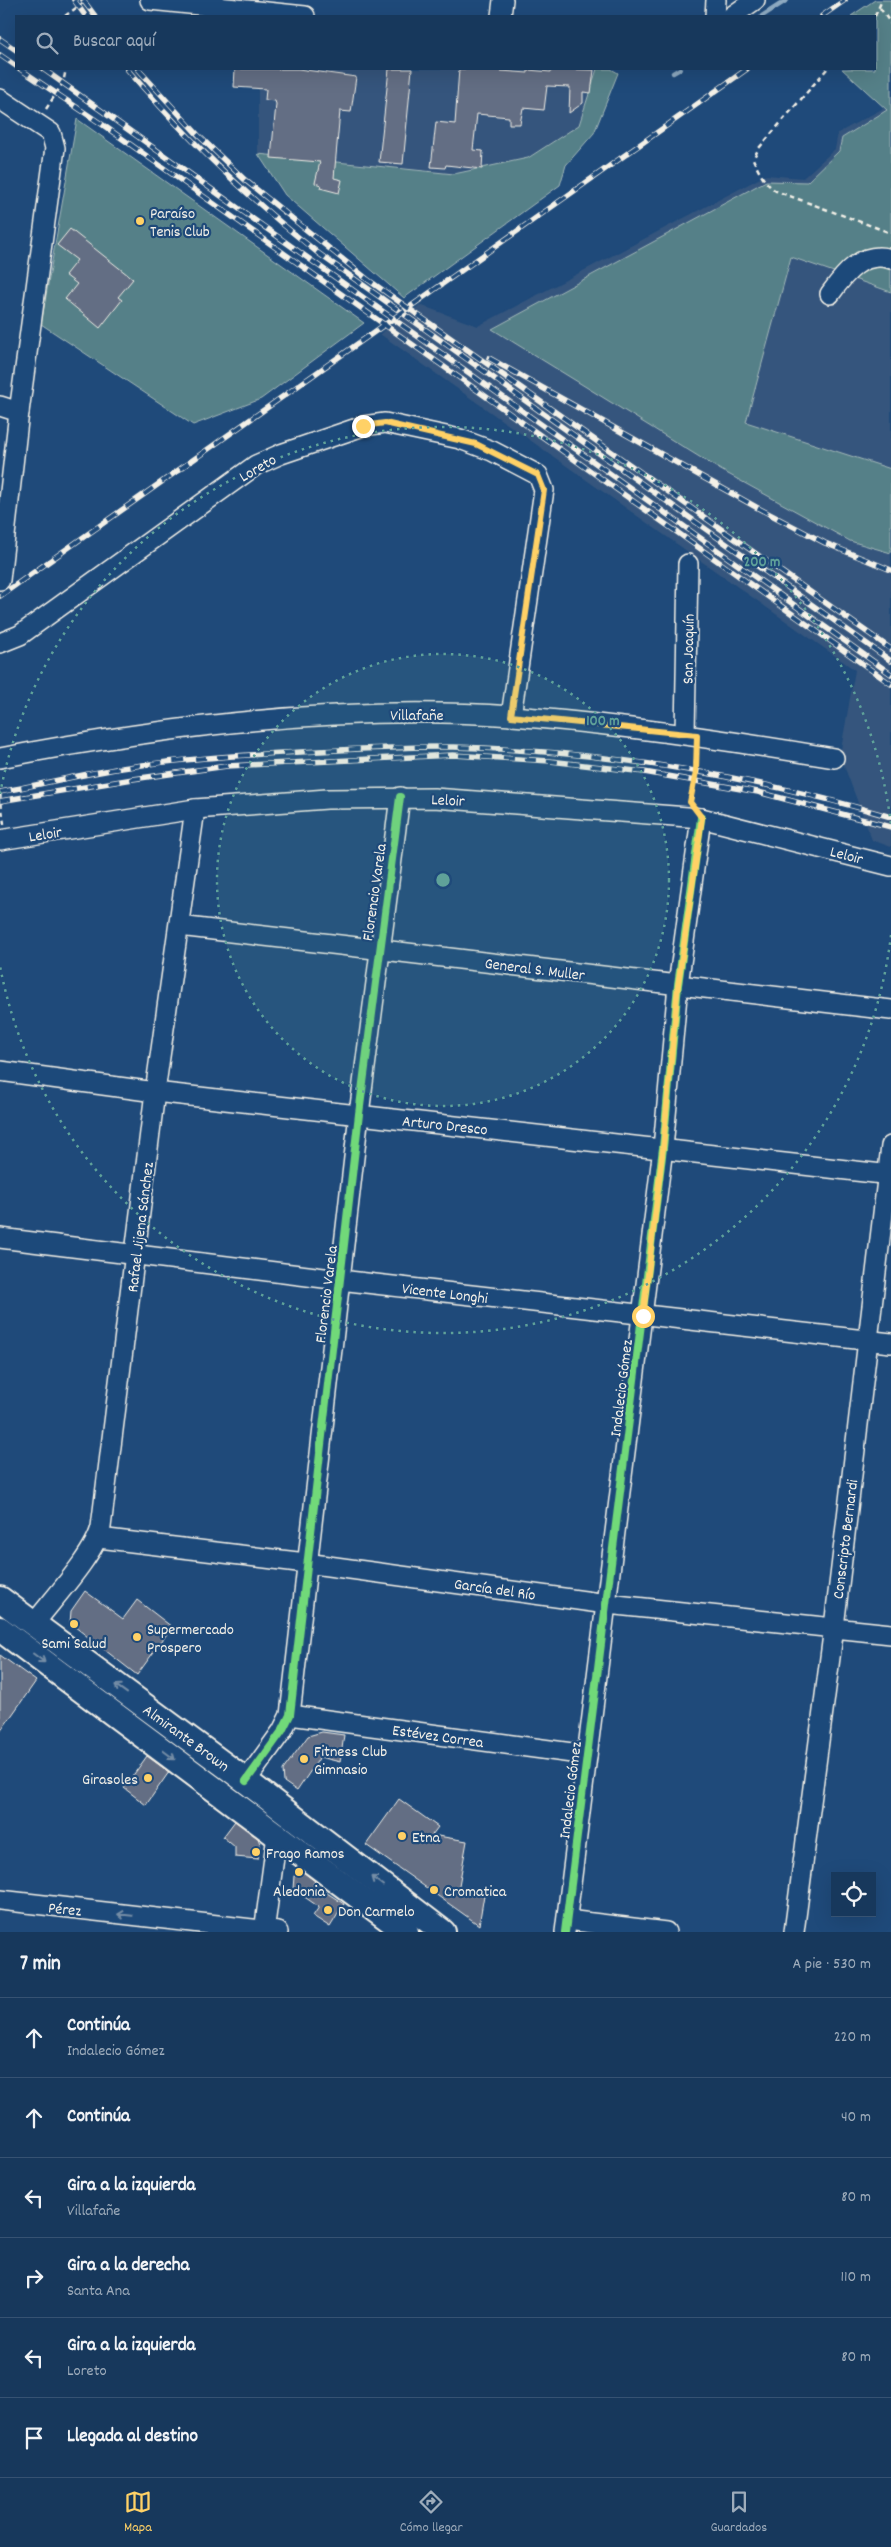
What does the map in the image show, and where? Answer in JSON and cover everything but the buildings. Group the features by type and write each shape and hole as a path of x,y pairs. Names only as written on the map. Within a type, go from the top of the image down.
{"main road":[{"name":"Almirante Brown","path":"0,1599 246,1781 441,1931"},
{"name":"Almirante Brown","path":"0,1629 406,1932"}],"street":[{"path":"150,0 287,7 303,15"},
{"path":"501,15 503,0"},
{"path":"715,15 716,0"},
{"path":"733,15 755,0"},
{"path":"0,98 51,133 55,148 18,412 0,580"},
{"path":"830,294 851,268 860,262 874,256 891,259"},
{"path":"0,406 18,412"},
{"name":"Loreto","path":"0,643 20,635 256,465 281,454 363,426 385,423 476,444 538,475 543,485 511,716"},
{"name":"San Joaquín","path":"688,564 691,735"},
{"name":"Villafañe","path":"0,758 47,749 263,720 406,713 511,716 691,735 834,758"},
{"name":"Florencio Varela","path":"246,1781 282,1731 290,1715 359,1114 400,798"},
{"name":"Leloir","path":"3,839 196,809 327,799 444,798 702,818 891,866"},
{"name":"Rafael Jijena Sánchez","path":"34,1624 99,1538 155,1092 196,809"},
{"name":"Indalecio Gómez","path":"566,1926 663,1148 678,985 702,818"},
{"name":"General S. Muller","path":"179,926 891,1010"},
{"name":"Arturo Dresco","path":"0,1071 155,1092 889,1175"},
{"name":"Conscripto Bernardi","path":"794,1932 834,1627 891,1146"},
{"name":"Vicente Longhi","path":"0,1238 643,1316 891,1343"},
{"name":"García del Río","path":"99,1538 306,1563 607,1604 891,1634"},
{"name":"Estévez Correa","path":"290,1715 587,1755"},
{"path":"269,1932 277,1835"},
{"name":"Pérez","path":"0,1900 269,1932"},
{"path":"566,1926 666,1932"}],"path":[{"path":"66,15 88,0"},
{"path":"876,15 882,0"},
{"path":"880,8 891,24"},
{"path":"51,133 45,116 46,107 62,82 66,70"},
{"path":"826,70 759,148 754,158 758,170 767,185 776,191 891,233"},
{"path":"691,735 696,772 690,802 702,818"},
{"path":"0,793 3,839"}],"shaded area":[{"path":"258,70 597,70 579,125 528,158 454,174 258,154"},
{"path":"891,104 891,847 872,840 840,755 855,670 380,334 420,305 478,326 766,175 803,178 835,149 838,133"}],"green space":[{"path":"875,0 891,0 891,292 791,257 746,422 891,469 891,553 850,541 719,469 492,329 766,181 807,182 839,151 842,138 887,110 843,70 876,70 876,15 852,15"},
{"path":"597,70 613,70 618,73 594,133 566,165 560,185 404,298 285,195 258,154 454,174 528,158 579,125"},
{"name":"Paraíso Tenis Club","path":"77,119 364,323 261,399 193,425 41,324"}],"waterway":[{"path":"764,15 787,0"},
{"path":"673,73 678,70"}],"railway":[{"path":"74,0 84,14"},
{"path":"83,0 94,15"},
{"path":"823,15 845,0"},
{"path":"0,39 15,49"},
{"path":"0,55 15,65"},
{"path":"21,70 103,125 891,684"},
{"path":"44,70 891,674"},
{"path":"128,70 194,143 242,189 318,253 891,661"},
{"path":"139,70 199,136 245,180 367,279 891,649"},
{"path":"0,596 746,70"},
{"path":"489,358 756,507 825,543 891,570"},
{"path":"0,792 113,769 186,760 346,750 454,747 565,754 675,768 784,789 891,817"},
{"path":"0,801 227,766 453,755 550,761 644,772 758,792 891,827"}],"cycle path":[{"path":"246,1781 282,1731 290,1715 359,1114 400,797"},
{"path":"565,1932 663,1148 678,985 701,818"}],"place":[{"name":"Paraíso Tenis Club","path":"140,221"},
{"name":"Sami Salud","path":"74,1624"},
{"name":"Supermercado Prospero","path":"137,1637"},
{"name":"Fitness Club Gimnasio","path":"304,1759"},
{"name":"Girasoles","path":"148,1778"},
{"name":"Etna","path":"402,1836"},
{"name":"Frago Ramos","path":"256,1852"},
{"name":"Aledonia","path":"299,1872"},
{"name":"Cromatica","path":"434,1890"},
{"name":"Don Carmelo","path":"328,1910"}],"route":[{"path":"363,426 385,423 460,439 492,451 528,469 538,475 541,480 544,490 511,716 697,735 696,772 690,802 702,818 678,985 663,1148 643,1316"}]}
